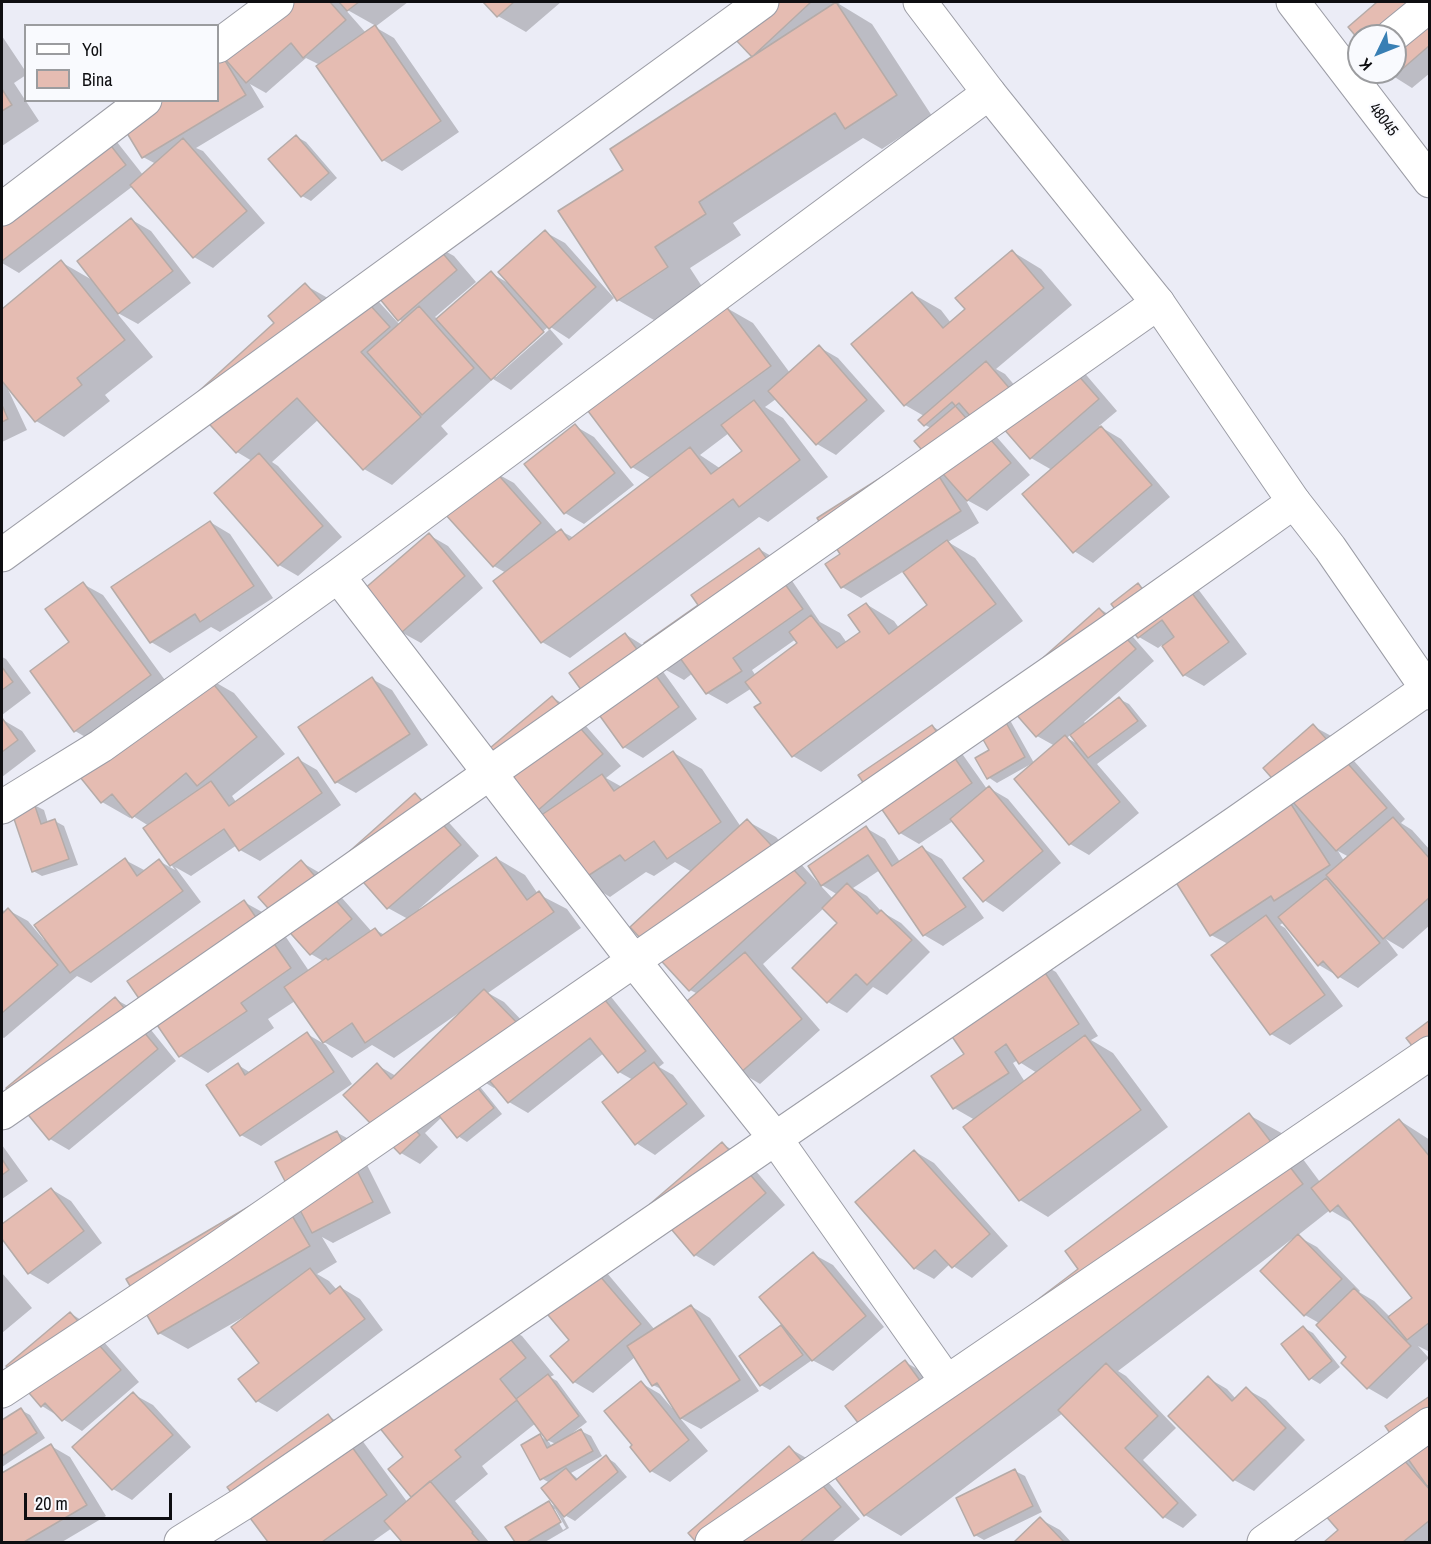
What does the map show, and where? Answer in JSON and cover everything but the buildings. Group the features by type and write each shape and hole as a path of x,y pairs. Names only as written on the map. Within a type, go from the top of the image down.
{"street":[{"path":"219,45 277,2"},
{"path":"2,555 762,2"},
{"path":"181,1542 242,1504 1429,691 1330,548 1294,502 1158,303 989,93 920,2"},
{"name":"48045","path":"1293,2 1347,61"},
{"path":"1406,24 1430,4"},
{"name":"48045","path":"1364,84 1430,181"},
{"path":"2,807 101,746 338,576 989,93"},
{"path":"2,209 142,102"},
{"path":"2,1113 489,774 1158,303"},
{"path":"2,1391 218,1248 1294,502"},
{"path":"338,576 634,961 775,1138 947,1382"},
{"path":"712,1542 1430,1053"},
{"path":"1264,1542 1430,1424"}]}
